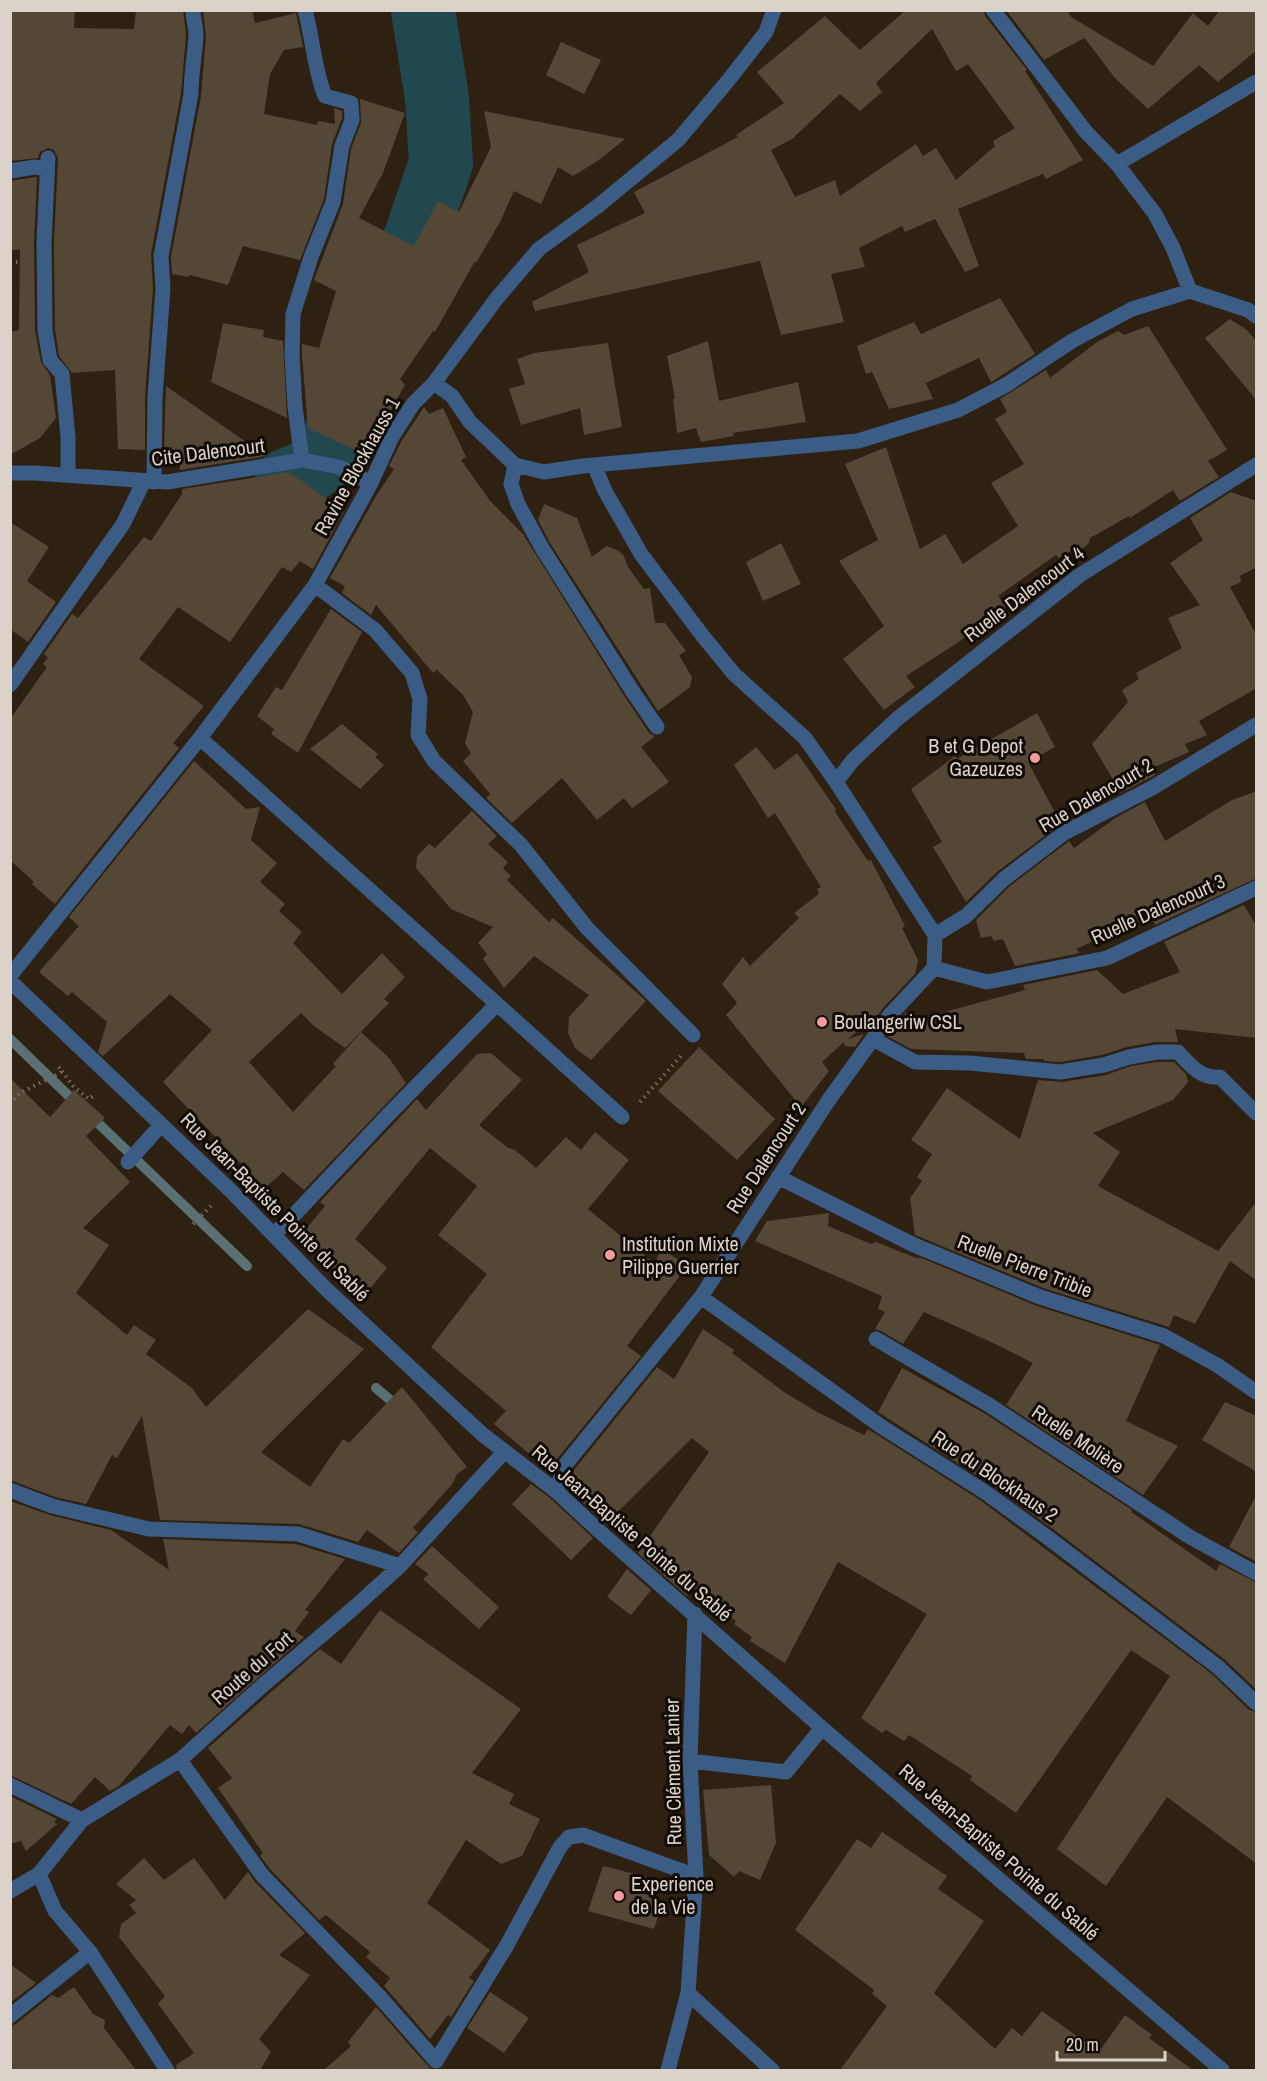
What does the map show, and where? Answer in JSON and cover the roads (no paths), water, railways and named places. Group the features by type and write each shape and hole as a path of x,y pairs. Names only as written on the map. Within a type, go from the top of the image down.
{"street":[{"path":"10,685 123,524 149,482 164,289 162,256 191,94 196,32 193,10"},
{"path":"302,460 294,396 293,314 310,257 333,202 342,146 352,120 351,103 325,96 315,61 312,34 305,10"},
{"name":"Ravine Blockhauss 1","path":"10,976 200,738 315,585 371,483 392,437 413,404 434,383 497,298 539,249 598,206 678,140 728,82 765,32 774,10"},
{"path":"993,10 1086,132 1117,164 1155,214 1173,248 1191,291"},
{"path":"1117,164 1257,82"},
{"path":"10,171 47,163 44,242 45,330 50,360 62,374 68,437 68,475"},
{"path":"434,383 452,396 470,422 515,465 544,472 594,465 858,441 958,410 1006,385 1072,341 1132,309 1191,291 1248,310 1257,316"},
{"name":"Cite Dalencourt","path":"10,473 167,482 302,460 339,466 371,483"},
{"path":"515,465 511,484 518,504 542,548 657,727"},
{"path":"594,465 605,491 641,554 702,636 734,674 805,738 836,782 935,935 934,968"},
{"name":"Ruelle Dalencourt 4","path":"836,782 853,760 897,719 1080,575 1257,465"},
{"path":"315,585 375,630 412,673 420,699 418,735 434,761 521,846 587,928 693,1035"},
{"name":"Rue Dalencourt 2","path":"935,935 966,916 1004,879 1064,833 1152,788 1257,724"},
{"path":"200,738 622,1117"},
{"name":"Ruelle Dalencourt 3","path":"934,968 987,982 1107,958 1257,888"},
{"name":"Rue Dalencourt 2","path":"556,1491 565,1465 701,1297 828,1101 873,1038 890,1015 934,968"},
{"name":"Rue Jean-Baptiste Pointe du Sablé","path":"10,981 274,1234 325,1288 482,1434 556,1491 822,1728 1222,2070"},
{"path":"274,1234 497,1004"},
{"path":"873,1038 915,1062 970,1063 1060,1072 1104,1065 1138,1055 1178,1052 1198,1073 1212,1078 1220,1077 1257,1113"},
{"path":"128,1162 161,1125"},
{"name":"Ruelle Pierre Tribie","path":"778,1178 914,1245 1040,1297 1164,1336 1217,1365 1257,1392"},
{"name":"Rue du Blockhaus 2","path":"701,1297 882,1427 976,1486 1047,1537 1218,1667 1257,1703"},
{"name":"Ruelle Molière","path":"876,1339 989,1405 1190,1537 1257,1573"},
{"name":"Route du Fort","path":"10,1891 39,1874 82,1820 180,1760 400,1566 504,1452"},
{"path":"10,1490 52,1506 149,1529 298,1534 400,1566"},
{"name":"Rue Clément Lanier","path":"668,2070 688,1993 696,1876 690,1761 695,1614"},
{"path":"690,1761 786,1772 822,1728"},
{"path":"180,1760 262,1875 379,1996 433,2066 507,1945 560,1847 569,1837 583,1835 696,1876"},
{"path":"10,1785 82,1820"},
{"path":"39,1874 55,1911 90,1952 167,2070"},
{"path":"10,2016 90,1952"},
{"path":"688,1993 772,2070"}],"waterway":[{"path":"287,480 311,470 331,453 363,330 414,242 441,163 437,98 423,10"},
{"path":"10,1039 73,1100"},
{"path":"99,1124 247,1266"},
{"path":"376,1388 395,1404"}],"place":[{"name":"B et G Depot Gazeuzes","path":"1035,758"},
{"name":"Boulangeriw CSL","path":"822,1022"},
{"name":"Institution Mixte Pilippe Guerrier","path":"610,1255"},
{"name":"Experience de la Vie","path":"619,1896"}]}
